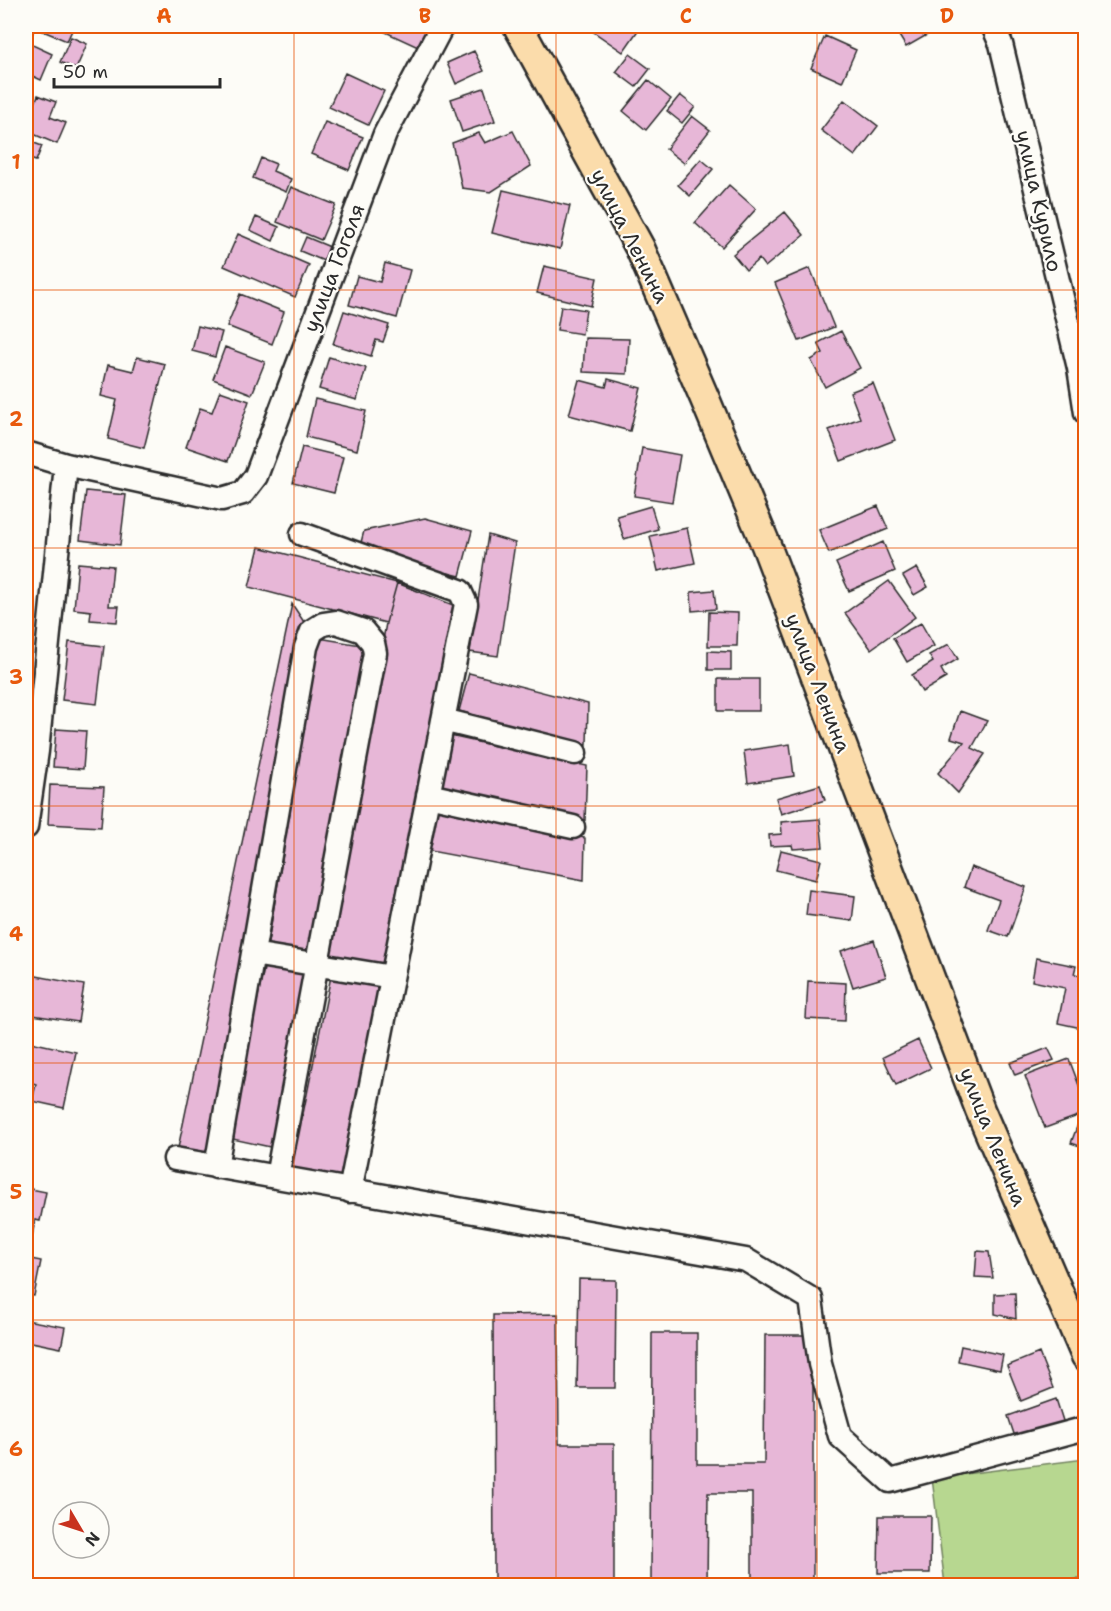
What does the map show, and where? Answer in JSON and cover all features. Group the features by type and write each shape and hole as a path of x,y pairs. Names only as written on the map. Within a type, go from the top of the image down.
{"main road":[{"name":"улица Ленина","path":"518,26 640,248 705,399 766,545 980,1110 1086,1356"}],"street":[{"name":"улица Гоголя","path":"66,465 222,499 243,493 256,476 385,134 442,26"},
{"name":"улица Курило","path":"993,26 1001,44 1034,179 1079,368 1086,413"},
{"path":"26,453 66,465 37,751 26,827"},
{"path":"302,534 460,591 466,604 350,1191"},
{"path":"216,1167 306,647 312,631 323,624 336,622 363,631 372,643 375,654 277,1178"},
{"path":"443,720 574,753"},
{"path":"428,795 573,826"},
{"path":"253,954 392,977"},
{"path":"176,1159 746,1260 811,1299 820,1364 840,1436 890,1481 1086,1428"}],"green space":[{"path":"1085,1459 1085,1578 1026,1586 945,1585 932,1478"}],"building":[{"path":"31,26 74,26 67,41"},
{"path":"383,26 428,26 418,47 381,30"},
{"path":"594,26 641,26 623,52 591,30"},
{"path":"893,26 931,26 934,31 906,47"},
{"path":"26,28 33,32 28,43 52,54 41,80 26,73"},
{"path":"825,36 856,50 842,82 811,68"},
{"path":"71,37 87,44 76,69 60,62"},
{"path":"474,51 484,71 456,84 447,63"},
{"path":"630,54 650,69 636,87 616,72"},
{"path":"345,73 384,91 368,125 329,107"},
{"path":"648,80 671,99 646,130 623,111"},
{"path":"484,88 495,121 462,132 451,99"},
{"path":"38,95 56,102 50,117 66,123 57,144 26,131 26,103 34,106"},
{"path":"680,95 695,107 682,123 667,111"},
{"path":"844,100 878,126 855,156 821,130"},
{"path":"692,116 710,130 684,163 666,149"},
{"path":"325,122 363,137 349,170 311,154"},
{"path":"513,131 531,166 491,192 462,188 452,143 479,133 485,143"},
{"path":"26,140 42,146 36,161 26,158"},
{"path":"261,158 276,164 273,171 291,179 286,192 253,178"},
{"path":"701,159 713,169 690,196 678,185"},
{"path":"729,185 756,209 722,247 695,223"},
{"path":"291,187 336,205 321,240 277,222"},
{"path":"503,190 570,206 560,249 492,233"},
{"path":"785,212 804,235 765,267 759,259 746,270 733,254"},
{"path":"256,217 279,227 273,241 250,230"},
{"path":"238,234 309,265 295,297 224,266"},
{"path":"306,237 330,247 324,261 300,251"},
{"path":"385,263 410,270 397,318 349,305 357,276 380,282"},
{"path":"544,266 597,278 591,306 537,293"},
{"path":"810,268 834,327 799,341 775,283"},
{"path":"240,294 284,312 272,344 227,326"},
{"path":"561,306 586,310 582,334 557,330"},
{"path":"344,311 389,325 383,342 376,340 371,356 333,344"},
{"path":"198,326 222,332 215,357 192,351"},
{"path":"841,331 860,368 825,387 811,360 823,353 818,343"},
{"path":"585,338 629,339 627,374 583,372"},
{"path":"225,347 265,362 252,394 213,379"},
{"path":"137,357 165,364 144,448 108,439 117,400 101,396 108,365 133,371"},
{"path":"329,357 366,368 357,400 319,389"},
{"path":"608,379 641,388 630,431 569,415 579,380 606,387"},
{"path":"873,383 895,440 841,461 829,430 860,418 850,392"},
{"path":"220,391 249,401 228,461 186,447 200,408 212,412"},
{"path":"315,399 366,411 357,450 306,437"},
{"path":"302,447 343,457 334,493 293,483"},
{"path":"642,448 680,455 672,502 634,496"},
{"path":"86,491 126,495 120,545 80,540"},
{"path":"651,506 658,529 624,539 617,516"},
{"path":"878,506 888,529 829,553 819,530"},
{"path":"425,518 472,531 460,576 359,550 364,531"},
{"path":"687,528 695,563 658,571 650,536"},
{"path":"488,535 515,543 498,656 470,652"},
{"path":"883,542 895,571 849,591 836,563"},
{"path":"259,547 397,583 386,623 249,587"},
{"path":"78,563 113,566 109,606 119,606 117,622 90,620 91,611 74,609"},
{"path":"917,568 928,587 914,595 903,576"},
{"path":"889,581 915,617 871,649 845,613"},
{"path":"397,583 453,605 385,973 327,963 386,623"},
{"path":"714,590 716,609 692,611 691,592"},
{"path":"292,604 304,622 209,1159 177,1153"},
{"path":"709,612 738,613 737,646 708,646"},
{"path":"921,623 934,646 907,662 893,638"},
{"path":"319,638 367,646 315,957 267,949"},
{"path":"69,642 104,646 97,704 62,700"},
{"path":"949,644 958,659 941,669 946,678 922,692 912,675 933,662 929,655"},
{"path":"708,651 731,652 731,670 708,670"},
{"path":"469,673 588,704 587,745 459,711"},
{"path":"718,679 759,679 759,711 718,711"},
{"path":"960,711 987,721 972,748 985,754 958,793 938,773 964,742 951,738"},
{"path":"56,729 86,731 83,769 53,767"},
{"path":"450,736 587,766 585,820 438,787"},
{"path":"790,744 794,776 748,783 744,751"},
{"path":"50,785 104,787 101,827 48,824"},
{"path":"820,785 825,800 781,814 776,798"},
{"path":"433,809 585,838 584,880 425,850"},
{"path":"820,819 823,847 793,849 792,845 770,846 769,835 782,834 781,822"},
{"path":"781,850 821,860 816,880 776,870"},
{"path":"971,867 1026,887 1008,937 988,930 999,900 964,887"},
{"path":"809,890 855,896 852,921 806,915"},
{"path":"874,940 886,977 853,987 841,951"},
{"path":"1036,958 1076,966 1074,974 1086,976 1086,1029 1058,1023 1065,988 1032,981"},
{"path":"265,964 311,973 275,1148 228,1138"},
{"path":"332,971 383,981 342,1184 291,1173"},
{"path":"31,975 84,985 78,1022 26,1014"},
{"path":"808,981 846,983 845,1021 806,1019"},
{"path":"918,1040 931,1068 896,1085 883,1057"},
{"path":"26,1041 76,1052 64,1108 32,1101 36,1084 26,1081"},
{"path":"1048,1048 1054,1060 1015,1075 1010,1063"},
{"path":"1069,1059 1086,1104 1086,1113 1045,1128 1025,1076"},
{"path":"1078,1124 1086,1127 1086,1148 1071,1143"},
{"path":"1086,1158 1086,1185 1079,1184"},
{"path":"26,1188 46,1192 40,1221 35,1220 32,1237 26,1236"},
{"path":"977,1251 989,1252 993,1278 975,1277"},
{"path":"26,1258 41,1261 34,1296 26,1295"},
{"path":"579,1279 616,1280 615,1388 577,1388"},
{"path":"1015,1293 1016,1319 995,1314 995,1294"},
{"path":"558,1314 559,1444 614,1444 614,1586 494,1586 493,1315"},
{"path":"26,1320 65,1327 61,1348 31,1342 26,1362"},
{"path":"652,1333 697,1333 697,1464 764,1464 765,1335 813,1335 813,1586 752,1586 752,1493 708,1493 707,1586 651,1586"},
{"path":"961,1346 1003,1355 1000,1370 958,1361"},
{"path":"1039,1353 1053,1388 1021,1401 1007,1366"},
{"path":"1056,1399 1065,1427 1017,1443 1008,1416"},
{"path":"879,1516 931,1516 930,1573 878,1573"}]}
